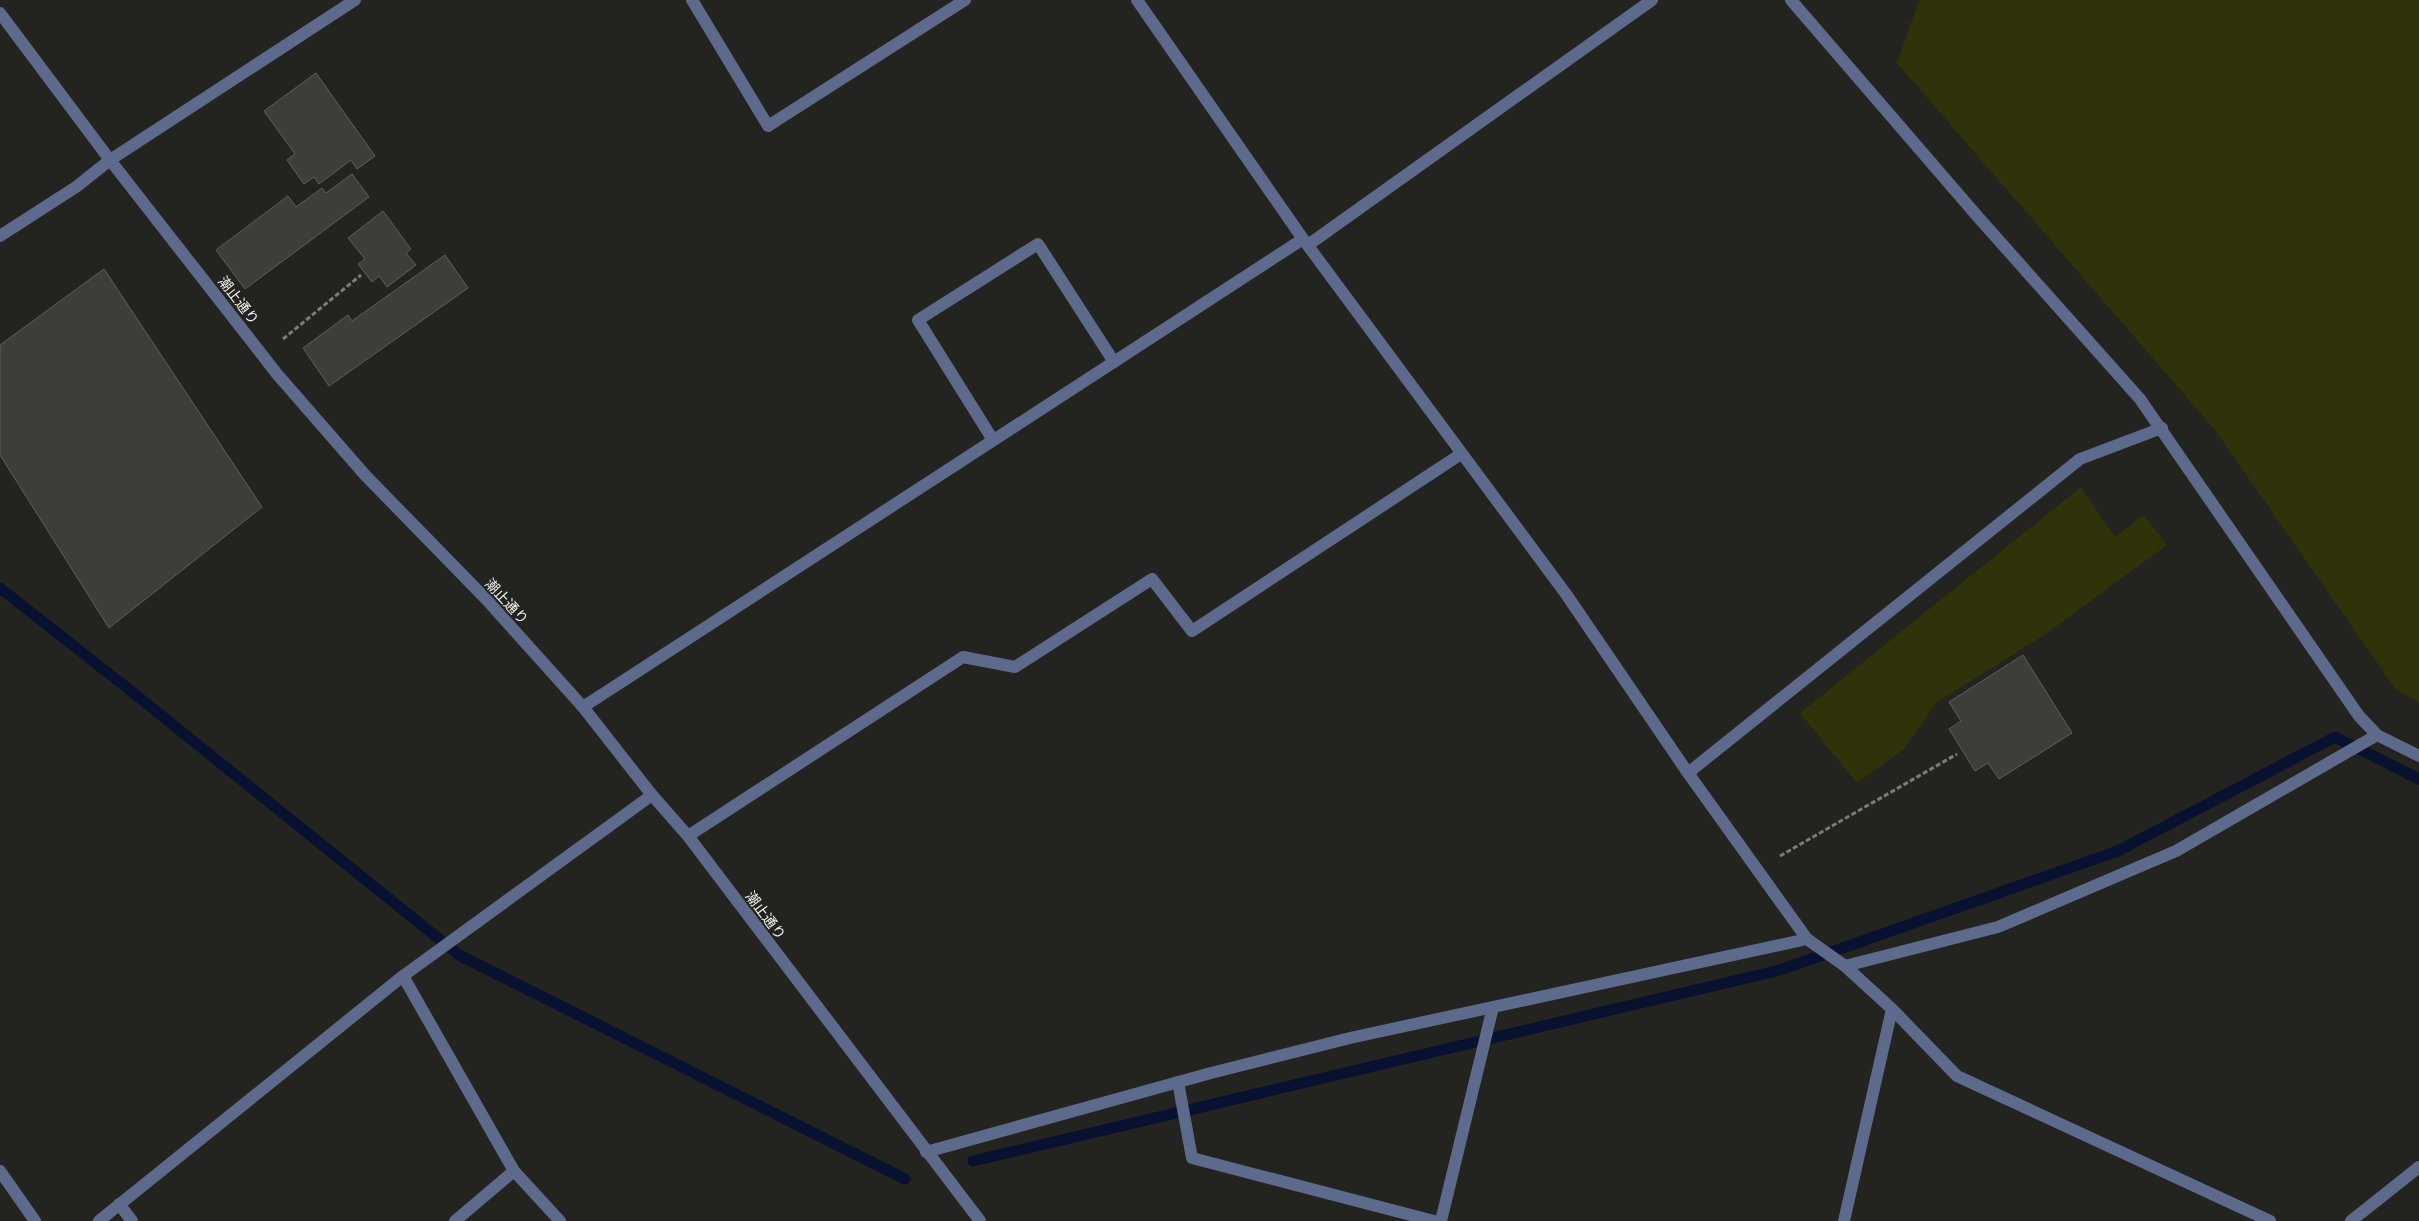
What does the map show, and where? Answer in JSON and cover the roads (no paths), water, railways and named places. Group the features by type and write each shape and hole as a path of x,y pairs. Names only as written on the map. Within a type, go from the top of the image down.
{"street":[{"path":"0,236 76,187 110,160 355,0"},
{"path":"692,0 768,126 965,0"},
{"path":"1137,0 1305,242 1566,594 1688,773 1808,939 1845,966 1892,1008 1957,1076 2270,1221"},
{"path":"583,707 1114,362 1305,242 1652,0"},
{"path":"1790,0 1972,210 2140,399 2162,428 2359,716 2377,735 2419,756"},
{"name":"潮止通り","path":"0,13 110,160 263,356 365,475 486,599 583,707 652,795 688,836 980,1221"},
{"path":"993,440 918,320 1038,244 1114,362"},
{"path":"1688,773 2080,459 2162,428"},
{"path":"688,836 963,657 1015,667 1152,579 1192,631 1461,454"},
{"path":"1845,966 1998,927 2167,855 2377,735"},
{"path":"99,1221 403,976 652,795"},
{"path":"926,1152 1178,1082 1350,1038 1808,939"},
{"path":"403,976 514,1172 560,1221"},
{"path":"1441,1221 1493,1007"},
{"path":"1844,1221 1892,1008"},
{"path":"1178,1082 1192,1158 1434,1221"},
{"path":"2351,1221 2419,1167"},
{"path":"0,1171 35,1221"},
{"path":"455,1221 514,1172"},
{"path":"120,1204 132,1221"}],"waterway":[{"path":"0,588 459,955 905,1179"},
{"path":"973,1161 1780,970 2118,851 2335,737 2419,779"}]}
